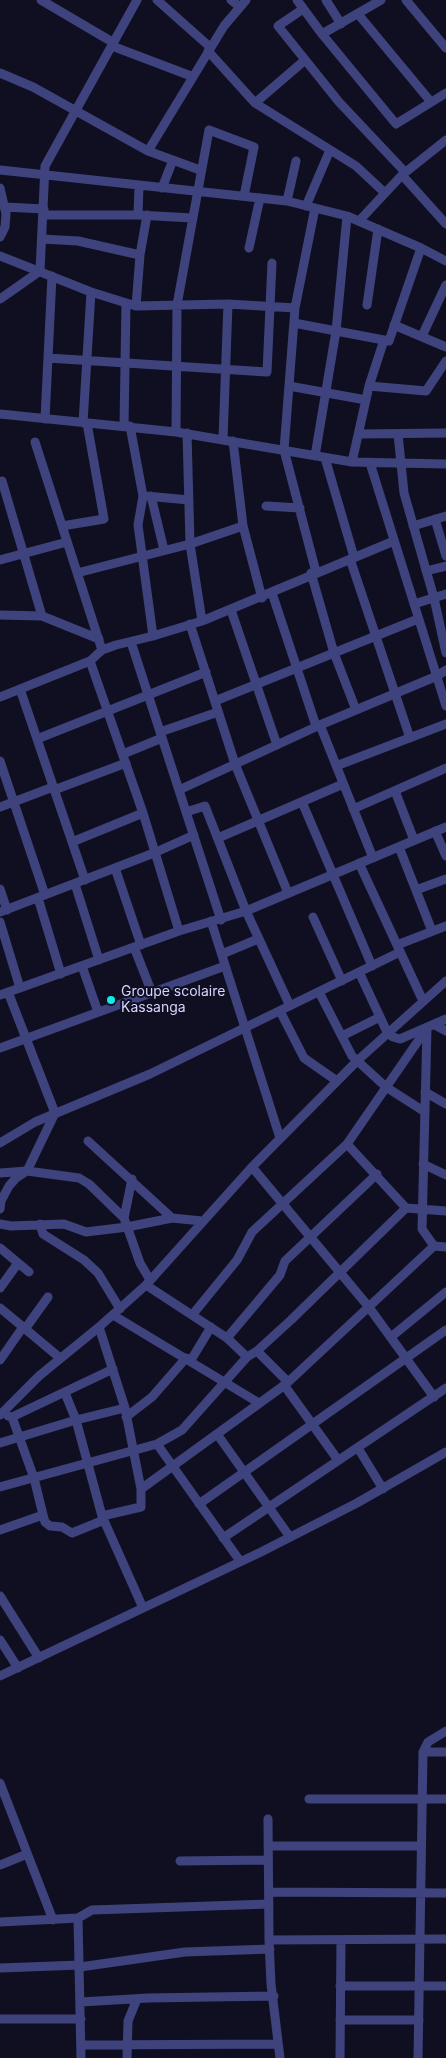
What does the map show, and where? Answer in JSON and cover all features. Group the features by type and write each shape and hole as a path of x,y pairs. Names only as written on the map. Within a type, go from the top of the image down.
{"street":[{"path":"41,0 113,45 192,76"},
{"path":"40,271 45,166 137,0"},
{"path":"156,0 209,49 255,103 356,166 385,193"},
{"path":"148,151 209,49 224,26 243,4 231,0"},
{"path":"297,0 322,34 396,124 446,93"},
{"path":"326,0 341,24"},
{"path":"322,34 381,0"},
{"path":"406,0 444,41"},
{"path":"304,9 278,26 339,102 446,224"},
{"path":"358,14 431,102"},
{"path":"255,103 305,60"},
{"path":"0,73 33,87 148,151 200,170"},
{"path":"176,432 177,305 200,170 209,130 254,147 244,196"},
{"path":"359,221 404,174 446,140"},
{"path":"330,150 311,207 295,308 284,450 300,508 313,572 334,653 356,710"},
{"path":"162,188 173,160"},
{"path":"287,201 296,161"},
{"path":"0,170 287,201 347,216 446,261"},
{"path":"136,306 143,215 140,186"},
{"path":"0,188 5,207 5,227 0,237"},
{"path":"249,248 260,198"},
{"path":"5,207 44,212 192,218"},
{"path":"315,456 336,332 347,216"},
{"path":"367,305 378,229"},
{"path":"42,239 96,244 140,255"},
{"path":"294,323 388,341 421,248"},
{"path":"0,256 91,292 136,306 228,304 295,308"},
{"path":"48,358 267,372 272,263"},
{"path":"0,299 40,271"},
{"path":"45,419 52,276"},
{"path":"422,336 446,285"},
{"path":"62,526 104,519 85,423 91,292"},
{"path":"126,304 127,426 164,550"},
{"path":"224,439 224,370 228,304"},
{"path":"394,325 446,347"},
{"path":"352,462 369,386 384,340"},
{"path":"369,386 426,391 446,361"},
{"path":"289,386 366,400"},
{"path":"0,414 187,433 352,462 400,465 446,464"},
{"path":"187,433 190,544 202,621"},
{"path":"358,434 446,433"},
{"path":"398,434 400,465 413,526 434,598 446,653"},
{"path":"233,441 243,526 262,598"},
{"path":"35,442 102,650"},
{"path":"325,458 352,558 410,738"},
{"path":"370,463 446,706"},
{"path":"2,481 42,616"},
{"path":"147,496 189,500"},
{"path":"147,496 138,525 153,636"},
{"path":"266,506 300,508"},
{"path":"413,526 446,516"},
{"path":"436,519 446,556"},
{"path":"77,573 190,544 243,526"},
{"path":"0,697 90,661 102,650 202,621 262,598 313,572 394,541"},
{"path":"0,560 67,542"},
{"path":"426,571 446,566"},
{"path":"272,593 318,726 373,858"},
{"path":"414,604 446,595"},
{"path":"231,610 276,745"},
{"path":"0,625 2,615 42,616 99,639"},
{"path":"215,701 418,619"},
{"path":"190,624 235,764 288,893"},
{"path":"131,642 194,835 216,921 225,966 280,1138"},
{"path":"90,661 143,813 179,931"},
{"path":"179,790 318,726 437,676 446,670"},
{"path":"37,739 206,672"},
{"path":"20,689 85,880"},
{"path":"0,807 54,788 124,759 161,735 218,712"},
{"path":"336,766 446,724"},
{"path":"0,761 42,897 61,974"},
{"path":"354,809 446,768"},
{"path":"218,838 343,784"},
{"path":"395,791 414,840"},
{"path":"302,802 372,966"},
{"path":"186,812 205,806 258,940 290,1006"},
{"path":"72,842 143,813"},
{"path":"0,1209 1,1201 9,1186 16,1178 27,1171 55,1113 26,1039 4,994 179,931 246,911 446,827"},
{"path":"435,831 446,856"},
{"path":"0,889 4,911 154,853 194,835"},
{"path":"399,847 432,931"},
{"path":"359,864 423,1001"},
{"path":"115,868 152,993"},
{"path":"416,890 446,880"},
{"path":"75,884 99,960"},
{"path":"313,917 342,981"},
{"path":"0,922 20,988"},
{"path":"0,1143 19,1130 55,1113 150,1074 245,1029 372,966 398,948 446,926"},
{"path":"222,954 258,940"},
{"path":"82,966 98,1012"},
{"path":"0,1048 225,966"},
{"path":"359,972 387,1032 392,1037 400,1039 446,1019"},
{"path":"113,1369 12,1417 1,1413 60,1358 117,1312 148,1282 202,1220 337,1080 387,1032 446,980"},
{"path":"320,992 352,1056 386,1087 425,1112"},
{"path":"280,1011 304,1058 337,1080"},
{"path":"342,1036 380,1017"},
{"path":"431,1026 446,1030"},
{"path":"193,1314 236,1260 252,1232 347,1144 431,1026"},
{"path":"431,1026 425,1092 422,1230 434,1246"},
{"path":"425,1092 446,1104"},
{"path":"88,1141 132,1179 172,1218"},
{"path":"347,1144 377,1174 406,1208 446,1211"},
{"path":"423,1164 446,1175"},
{"path":"252,1167 312,1236 368,1306 434,1397"},
{"path":"0,1173 27,1171 79,1178 89,1184 126,1223 148,1282 226,1338 247,1357"},
{"path":"226,1338 280,1275 285,1261 377,1174"},
{"path":"126,1223 132,1179"},
{"path":"0,1488 157,1444 182,1430 247,1357 257,1351 406,1208"},
{"path":"0,1224 11,1226 64,1224 81,1232 126,1223 172,1218 202,1220"},
{"path":"40,1224 43,1234 84,1260 98,1273 117,1312 259,1403"},
{"path":"142,1489 286,1384 434,1246 446,1247"},
{"path":"0,1248 29,1272"},
{"path":"0,1288 18,1263"},
{"path":"391,1337 446,1292"},
{"path":"0,1360 48,1297"},
{"path":"0,1308 60,1358"},
{"path":"12,1417 34,1478 45,1522 50,1526 62,1527 72,1533 103,1518 141,1507 142,1489 126,1413 99,1327"},
{"path":"0,1444 76,1420 126,1413 152,1397 189,1359 211,1327"},
{"path":"199,1504 446,1330"},
{"path":"257,1351 286,1384 338,1460"},
{"path":"223,1538 446,1388"},
{"path":"65,1393 76,1420 103,1518 143,1608"},
{"path":"217,1434 290,1537"},
{"path":"157,1444 240,1561"},
{"path":"358,1448 383,1489"},
{"path":"0,1676 290,1537 383,1489 446,1452"},
{"path":"0,1530 43,1515"},
{"path":"0,1596 39,1658"},
{"path":"0,1640 18,1668"},
{"path":"418,2058 422,1752 428,1742 446,1732"},
{"path":"422,1752 446,1752"},
{"path":"0,1783 53,1920"},
{"path":"310,1799 446,1799"},
{"path":"268,1819 269,1944 280,2058"},
{"path":"268,1846 421,1846"},
{"path":"0,1865 27,1854"},
{"path":"180,1861 268,1860"},
{"path":"269,1892 446,1893"},
{"path":"0,1921 78,1918 92,1910 269,1904"},
{"path":"78,1918 81,2058"},
{"path":"0,1968 80,1966 185,1952 269,1944 341,1940 446,1939"},
{"path":"340,2058 341,1940"},
{"path":"340,1986 446,1986"},
{"path":"81,2002 274,1996"},
{"path":"127,2058 129,2015 137,1999"},
{"path":"0,2019 81,2019"},
{"path":"340,2020 419,2020"},
{"path":"81,2045 278,2044"}],"place":[{"name":"Groupe scolaire Kassanga","path":"111,1000"}]}
